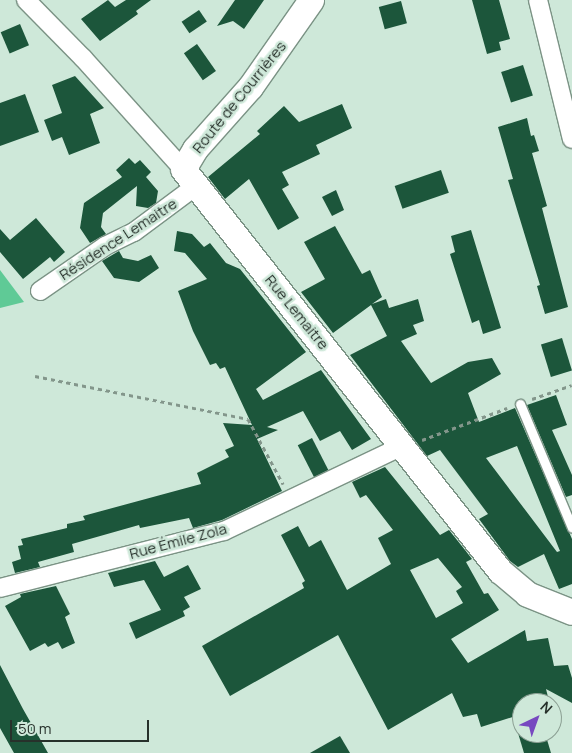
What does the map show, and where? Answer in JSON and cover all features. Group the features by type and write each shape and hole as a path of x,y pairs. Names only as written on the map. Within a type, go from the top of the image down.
{"street":[{"name":"Rue Lemaitre","path":"26,0 83,58 189,178 500,571 528,594 572,612"},
{"name":"Route de Courrières","path":"189,178 195,149 250,87 310,0"},
{"path":"538,0 572,139"},
{"name":"Résidence Lemaitre","path":"40,292 105,246 134,232 189,178"},
{"name":"Rue Émile Zola","path":"0,588 224,531 402,446"}],"lane":[{"path":"520,404 572,528"}],"path":[{"path":"35,376 248,419 290,499"},
{"path":"402,446 572,385"}],"green space":[{"path":"0,270 24,302 0,308"}],"building":[{"path":"108,0 115,7 126,0 151,0 136,11 138,14 100,41 81,19"},
{"path":"235,0 264,0 244,29 233,21 217,26"},
{"path":"472,0 499,0 510,39 499,42 501,50 487,54"},
{"path":"401,1 407,23 385,29 379,7"},
{"path":"199,10 207,22 189,33 182,22"},
{"path":"20,24 29,45 10,53 1,32"},
{"path":"197,44 216,71 203,80 184,53"},
{"path":"523,65 533,95 511,103 501,72"},
{"path":"75,76 104,108 90,114 100,143 69,155 62,137 52,141 44,120 62,113 52,85"},
{"path":"25,94 39,132 0,146 0,103"},
{"path":"342,104 352,128 316,145 320,154 282,172 289,185 282,189 299,218 278,230 249,179 225,199 208,177 260,134 257,131 284,106 299,122"},
{"path":"527,118 531,136 534,135 539,151 532,153 547,206 542,208 568,307 545,314 537,286 540,285 508,180 513,179 498,127"},
{"path":"129,158 135,164 140,160 151,172 146,177 158,191 156,203 148,208 136,206 137,186 103,213 101,227 106,234 90,243 80,228 84,203 122,177 116,170"},
{"path":"441,170 449,193 402,209 395,186"},
{"path":"336,190 344,210 332,216 322,197"},
{"path":"36,218 65,252 54,262 50,257 23,279 0,252 0,229 10,240"},
{"path":"335,226 362,274 370,270 382,297 372,304 386,299 389,308 418,299 424,321 413,325 417,334 401,341 431,383 468,362 492,358 501,374 468,393 479,422 515,408 572,539 572,584 559,589 544,554 518,567 510,561 479,519 488,514 440,450 427,456 350,355 387,336 371,305 333,333 301,292 325,279 304,242","holes":["517,446 560,551 557,552 486,458"]},
{"path":"471,230 501,328 483,334 479,320 472,323 450,254 455,252 451,236"},
{"path":"177,231 192,234 204,247 210,243 226,263 240,269 306,352 256,389 263,400 321,370 371,439 352,450 340,431 320,441 303,411 267,427 278,430 257,439 282,491 222,520 193,528 189,518 140,528 139,525 72,544 74,552 38,562 40,567 15,573 12,562 21,559 18,546 23,545 21,539 67,528 67,524 85,520 83,516 201,484 197,473 229,457 225,450 234,446 223,423 252,425 225,367 220,369 216,363 210,365 193,331 178,291 207,279 185,253 174,251"},
{"path":"119,251 123,258 138,261 151,255 159,268 139,282 114,278 102,261"},
{"path":"562,338 572,371 551,377 541,344"},
{"path":"556,395 567,425 552,430 572,475 572,495 566,497 527,405"},
{"path":"312,438 328,470 314,477 298,445"},
{"path":"385,467 440,535 449,530 472,559 466,562 484,594 488,593 499,610 451,639 468,663 525,630 527,641 548,638 554,666 568,665 572,678 572,703 562,698 562,693 553,693 546,689 547,693 512,693 512,717 481,727 477,714 463,717 452,693 388,730 338,635 230,696 202,646 304,588 302,583 305,581 281,535 298,526 309,547 321,540 347,590 391,564 378,538 393,530 366,495 360,498 352,482","holes":["438,558 462,587 456,591 463,603 436,618 410,570"]},
{"path":"155,561 164,577 188,565 201,589 184,597 190,607 183,611 185,616 136,639 129,623 161,610 144,580 114,587 108,573"},
{"path":"56,586 70,614 65,617 75,643 62,649 58,642 48,647 45,643 30,651 5,606 21,597 20,594"},
{"path":"0,665 48,753 14,753 0,728"},
{"path":"340,736 350,753 310,753"},
{"path":"521,743 548,743 551,753 524,753"}]}
